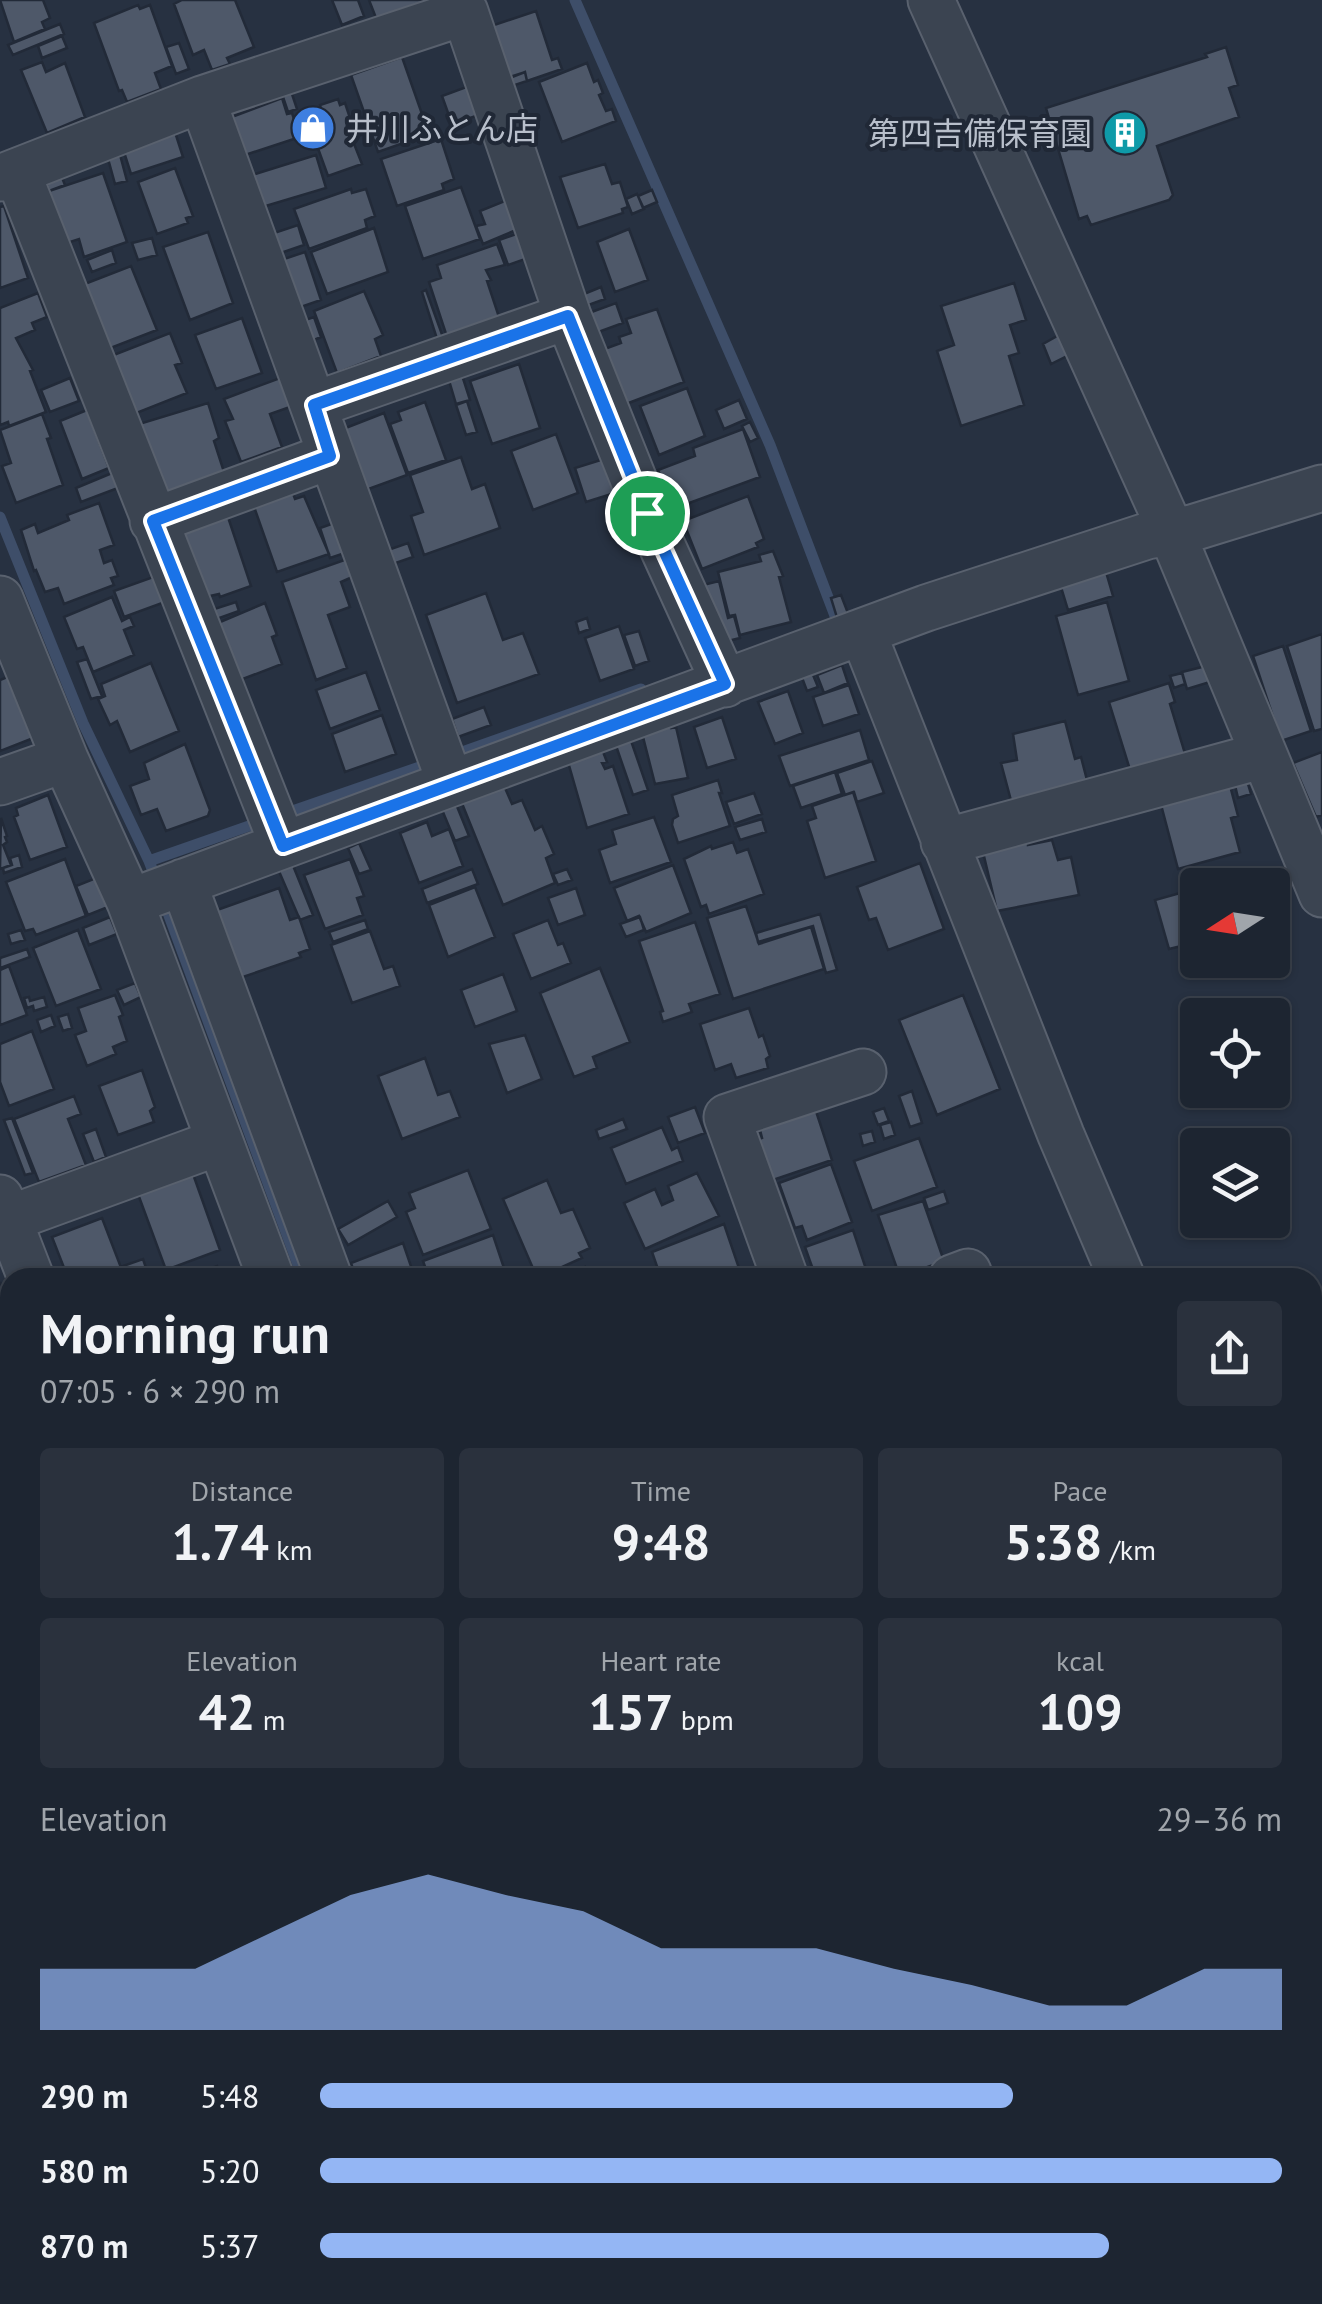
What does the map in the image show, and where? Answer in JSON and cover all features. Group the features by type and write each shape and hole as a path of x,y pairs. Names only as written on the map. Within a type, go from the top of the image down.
{"street":[{"path":"931,0 1171,531 1322,894"},
{"path":"276,829 9,175 202,99 463,6 568,316 647,513 717,668"},
{"path":"202,99 444,765"},
{"path":"314,405 568,316"},
{"path":"153,521 330,456"},
{"path":"160,890 276,829 717,668 850,638 926,608 1322,488"},
{"path":"5,626 65,759 160,890 325,1268"},
{"path":"850,638 944,842 1118,1268"},
{"path":"944,842 1264,755"},
{"path":"0,782 65,759"},
{"path":"160,890 218,1142 267,1268"},
{"path":"781,1268 728,1118 863,1072"},
{"path":"27,1268 2,1213 218,1142"}],"building":[{"path":"0,0 43,0 50,18 42,22 45,29 14,42"},
{"path":"182,0 235,0 254,47 227,58 230,64 212,70 204,50 193,55 174,4"},
{"path":"332,0 358,0 364,16 342,25"},
{"path":"369,0 422,0 424,4 378,23"},
{"path":"138,5 140,9 150,5 172,66 155,73 161,89 127,102 122,90 119,91 94,23"},
{"path":"536,11 552,60 558,58 562,69 527,81 525,72 507,78 491,26"},
{"path":"60,24 64,34 13,55 8,45"},
{"path":"62,36 67,48 42,58 38,46"},
{"path":"179,43 189,69 176,74 166,47"},
{"name":"第四吉備保育園","path":"1226,47 1238,85 1229,88 1239,117 1157,146 1173,195 1169,200 1091,225 1087,216 1079,219 1046,108 1207,57 1205,54"},
{"path":"402,57 429,134 378,152 351,75"},
{"path":"42,62 46,72 65,63 85,117 47,133 21,70"},
{"path":"587,63 594,82 598,80 606,111 612,109 616,121 562,142 539,82"},
{"path":"525,72 527,81 509,87 507,79"},
{"path":"469,86 479,115 452,124 442,96"},
{"path":"291,91 297,109 288,112 282,94"},
{"path":"282,98 300,137 242,156 229,118"},
{"path":"338,99 340,105 345,103 352,124 347,126 362,164 328,176 307,118 322,113 320,105"},
{"path":"175,132 183,157 131,174 123,149"},
{"path":"441,139 454,179 442,184 444,190 397,206 381,159"},
{"path":"119,151 127,181 115,184 107,155"},
{"path":"316,155 326,188 259,208 249,176"},
{"path":"605,164 612,184 620,182 628,207 622,209 623,213 578,228 560,177"},
{"path":"175,168 193,216 186,218 188,223 157,234 138,182"},
{"path":"59,170 65,185 49,191 44,175"},
{"path":"103,173 127,242 84,257 79,239 67,243 49,191"},
{"path":"461,187 480,239 423,259 405,206"},
{"path":"351,189 352,193 366,189 375,216 365,220 367,228 309,249 294,209"},
{"path":"652,190 657,202 643,208 638,196"},
{"path":"637,194 644,209 632,214 626,199"},
{"path":"510,199 521,228 483,244 476,226 485,224 480,211"},
{"path":"4,206 28,278 0,288 0,207"},
{"path":"298,225 304,245 275,255 268,235"},
{"path":"374,228 388,272 327,294 311,252"},
{"path":"629,229 648,280 615,292 597,242"},
{"path":"208,232 233,303 190,320 163,247"},
{"path":"522,232 531,257 508,265 499,240"},
{"path":"152,238 157,255 138,260 132,243"},
{"path":"497,244 505,265 486,270 501,323 448,340 429,282 441,278 437,265"},
{"path":"112,250 116,263 92,272 87,260"},
{"path":"305,252 321,300 295,309 278,261"},
{"path":"131,266 157,330 108,349 82,285"},
{"path":"1014,283 1026,320 1010,325 1019,353 1009,356 1024,405 961,426 937,351 954,345 941,306"},
{"path":"601,287 605,299 583,307 579,296"},
{"path":"426,290 444,340 438,342 422,292"},
{"path":"364,291 383,335 375,339 381,356 337,373 314,311"},
{"path":"38,293 47,317 32,323 35,330 16,338 33,370 30,371 46,412 9,426 8,422 0,425 0,308"},
{"path":"616,303 623,323 593,334 586,314"},
{"path":"657,309 684,382 618,407 599,351 621,343 619,337 631,333 626,319"},
{"path":"314,317 321,337 307,343 299,322"},
{"path":"242,318 262,373 216,389 195,335"},
{"path":"170,333 182,363 175,365 187,393 134,414 111,356"},
{"path":"1059,335 1069,355 1051,364 1043,344"},
{"path":"519,364 540,428 492,444 470,381"},
{"path":"461,372 470,400 456,404 448,377"},
{"path":"70,378 79,401 50,412 41,390"},
{"path":"280,378 290,407 270,414 282,447 241,462 225,421 233,419 224,399"},
{"path":"687,388 705,436 659,455 640,406"},
{"path":"739,400 747,419 724,429 716,410"},
{"path":"467,401 477,432 466,435 456,405"},
{"path":"425,402 446,460 408,473 390,424 401,420 398,412"},
{"path":"208,403 225,475 165,494 139,424"},
{"path":"87,410 109,468 82,479 60,421"},
{"path":"384,413 407,475 363,491 343,429"},
{"path":"42,414 63,485 16,503 2,466 11,463 0,430"},
{"path":"750,422 758,438 750,442 742,426"},
{"path":"743,429 760,477 673,509 658,470 695,456 693,448"},
{"path":"556,434 578,493 533,510 511,451"},
{"path":"461,457 472,489 485,484 500,528 424,555 411,516 423,512 410,475"},
{"path":"607,458 618,492 586,502 575,468"},
{"path":"112,473 118,488 81,502 76,488"},
{"path":"291,488 295,499 304,496 329,554 277,572 252,501"},
{"path":"748,496 764,539 756,543 758,547 702,569 683,521"},
{"path":"99,503 114,545 100,550 104,563 112,560 118,576 111,578 114,585 64,604 58,588 45,592 21,530 35,524 38,533 69,520 67,515"},
{"path":"227,514 251,586 220,597 219,594 201,598 178,533"},
{"path":"340,521 351,551 330,558 320,528"},
{"path":"408,543 413,557 390,565 385,551"},
{"path":"773,551 783,576 779,577 791,622 740,635 735,615 729,616 718,572 761,561 759,555"},
{"path":"350,558 357,575 341,582 350,607 328,615 347,668 316,680 282,582"},
{"path":"1106,572 1113,596 1068,610 1061,587"},
{"path":"156,576 165,602 124,617 114,591"},
{"path":"719,581 728,618 734,616 740,638 724,642 699,586"},
{"path":"486,593 503,640 523,633 539,674 457,703 426,615"},
{"path":"841,595 851,621 839,624 831,598"},
{"path":"112,597 122,621 130,617 134,626 124,630 134,655 93,672 83,647 77,649 64,617"},
{"path":"236,602 239,611 211,621 208,611"},
{"path":"1107,602 1129,681 1078,695 1056,616"},
{"path":"265,603 282,664 235,682 213,625"},
{"path":"587,618 590,629 579,633 576,622"},
{"path":"619,626 634,669 600,681 585,638"},
{"path":"639,631 649,661 635,666 624,635"},
{"path":"1322,634 1322,729 1314,731 1287,646"},
{"path":"1283,646 1311,731 1281,741 1253,656"},
{"path":"87,659 102,696 91,699 77,662"},
{"path":"151,663 179,731 130,752 117,721 110,725 98,699 105,696 101,684"},
{"path":"842,665 848,683 824,693 817,675"},
{"path":"1206,666 1210,682 1187,689 1182,672"},
{"path":"811,670 818,687 807,691 801,675"},
{"path":"366,672 380,710 330,729 316,690"},
{"path":"1182,673 1185,684 1174,688 1170,676"},
{"path":"12,675 36,737 0,751 0,680"},
{"path":"1169,683 1175,702 1170,704 1186,757 1131,773 1109,702"},
{"path":"849,685 859,714 823,726 813,697"},
{"path":"788,691 803,733 775,744 758,702"},
{"path":"484,707 491,725 458,737 452,719"},
{"path":"382,715 396,754 345,772 332,734"},
{"path":"722,717 736,759 707,768 694,727"},
{"path":"1065,721 1075,759 1081,757 1088,784 1013,808 1001,763 1017,760 1013,734"},
{"path":"669,725 676,727 688,778 655,784 644,732"},
{"path":"860,730 869,760 790,786 779,756"},
{"path":"628,732 648,790 633,795 613,737"},
{"path":"185,744 210,810 208,816 166,831 157,809 141,815 130,786 149,779 144,763"},
{"path":"600,744 607,762 602,763 605,769 613,766 629,814 587,828 566,755"},
{"path":"1322,752 1322,815 1316,817 1293,763"},
{"path":"872,761 884,793 857,802 854,792 845,795 837,773"},
{"path":"835,772 842,794 801,808 793,786"},
{"path":"1245,774 1251,794 1238,798 1233,777"},
{"path":"507,776 510,786 505,788 512,804 522,800 535,830 542,826 554,854 546,858 555,883 503,905 459,796"},
{"path":"1228,778 1238,816 1231,818 1240,852 1178,869 1159,797"},
{"path":"718,780 730,826 678,843 672,825 678,816 672,795"},
{"path":"853,792 876,861 825,878 807,821 816,818 812,806"},
{"path":"754,793 762,814 734,824 726,802"},
{"path":"48,795 67,847 30,860 14,817 18,815 16,808"},
{"path":"454,799 469,836 455,841 440,805"},
{"path":"654,817 671,862 610,883 599,850 616,844 612,830"},
{"path":"1,818 7,836 3,845 11,865 0,869"},
{"path":"762,819 766,832 740,840 735,827"},
{"path":"427,822 432,836 449,829 463,866 419,883 400,833"},
{"path":"1052,840 1058,860 1071,857 1079,895 997,911 983,852 1028,841 1028,845"},
{"path":"733,842 737,853 748,849 764,894 709,914 706,905 701,907 684,859 711,846 712,849"},
{"path":"359,843 371,870 359,874 348,848"},
{"path":"19,855 22,867 4,873 3,868 12,865 10,858"},
{"path":"65,859 86,916 36,935 33,929 25,931 6,882"},
{"path":"350,859 364,896 357,898 363,915 325,929 304,875"},
{"path":"292,863 313,915 300,920 278,869"},
{"path":"920,863 944,929 888,950 876,918 869,920 857,887"},
{"path":"673,865 691,913 646,932 639,916 627,921 614,888"},
{"path":"472,869 478,884 427,903 422,889"},
{"path":"567,869 572,880 558,885 553,874"},
{"path":"96,878 108,907 88,915 76,886"},
{"path":"475,887 495,937 448,957 429,905"},
{"path":"279,888 290,920 299,917 310,949 299,953 301,957 240,978 217,910"},
{"path":"576,888 585,915 558,925 548,898"},
{"path":"1180,893 1180,946 1169,949 1155,900"},
{"path":"746,906 759,944 811,927 824,969 733,999 707,918"},
{"path":"820,914 837,970 826,973 813,926 758,942 756,933"},
{"path":"110,917 117,934 89,945 83,928"},
{"path":"640,917 644,930 626,937 620,924"},
{"path":"365,920 368,929 333,942 329,932"},
{"path":"548,920 571,963 531,979 513,934"},
{"path":"695,922 720,994 689,1004 692,1012 663,1022 663,1011 639,941"},
{"path":"21,930 25,940 11,944 8,934"},
{"path":"78,930 101,989 56,1006 33,948"},
{"path":"370,931 384,969 393,966 400,986 352,1003 331,945"},
{"path":"27,949 30,957 0,968 0,958"},
{"path":"9,966 27,1015 0,1025 0,970"},
{"path":"600,968 630,1042 593,1057 597,1068 574,1077 540,993"},
{"path":"503,974 517,1011 475,1027 461,990"},
{"path":"135,983 141,997 124,1005 117,990"},
{"path":"115,995 127,1041 113,1047 116,1054 87,1066 75,1035 86,1031 78,1008"},
{"path":"963,995 1000,1089 937,1115 899,1020"},
{"path":"29,997 30,1001 44,997 47,1007 34,1011 33,1006 27,1008 24,998"},
{"path":"749,1008 770,1056 766,1059 768,1068 736,1078 731,1064 715,1070 700,1024"},
{"path":"68,1014 72,1028 63,1031 58,1017"},
{"path":"51,1015 55,1026 41,1032 37,1020"},
{"path":"32,1031 54,1089 9,1106 0,1082 0,1044"},
{"path":"525,1035 542,1079 507,1093 489,1044"},
{"path":"425,1058 438,1095 450,1091 460,1117 402,1139 378,1076"},
{"path":"142,1070 155,1107 150,1111 154,1122 118,1135 99,1086"},
{"path":"912,1091 922,1123 910,1127 899,1096"},
{"path":"74,1096 81,1114 68,1119 86,1165 39,1182 14,1119"},
{"path":"813,1102 832,1160 767,1182 753,1141 762,1138 759,1126"},
{"path":"695,1107 705,1133 678,1143 668,1117"},
{"path":"884,1108 889,1121 878,1125 873,1112"},
{"path":"12,1118 33,1173 25,1175 4,1120"},
{"path":"623,1119 627,1129 599,1139 596,1130"},
{"path":"891,1122 895,1135 884,1139 880,1125"},
{"path":"662,1127 672,1150 678,1147 683,1161 626,1184 611,1148"},
{"path":"96,1129 106,1157 94,1162 83,1134"},
{"path":"872,1131 875,1142 863,1146 860,1134"},
{"path":"919,1138 937,1187 872,1211 854,1161"},
{"path":"831,1164 852,1222 807,1240 802,1226 795,1228 779,1183"},
{"path":"468,1170 491,1229 423,1255 406,1212 415,1208 409,1193"},
{"path":"697,1173 719,1216 645,1249 624,1203 655,1189 662,1205 673,1200 668,1186"},
{"path":"193,1174 220,1250 165,1268 138,1194"},
{"path":"547,1180 561,1213 573,1209 590,1248 579,1253 582,1258 560,1268 533,1268 503,1199"},
{"path":"944,1191 948,1203 928,1210 924,1198"},
{"path":"388,1201 397,1217 348,1245 338,1229"},
{"path":"923,1201 944,1261 925,1268 897,1268 878,1215"},
{"path":"102,1218 121,1268 64,1268 52,1237"},
{"path":"724,1224 739,1268 658,1268 652,1252"},
{"path":"853,1230 866,1268 812,1268 805,1247"},
{"path":"493,1235 504,1268 425,1268 423,1261"},
{"path":"403,1243 412,1268 353,1268 351,1263"},
{"path":"143,1259 146,1268 124,1268"}],"waterway":[{"path":"575,0 770,445 837,621"},
{"path":"0,517 83,723 149,861"},
{"path":"451,756 641,689"},
{"path":"281,815 434,762"},
{"path":"158,884 149,861 263,821"},
{"path":"164,902 299,1268"}],"place":[{"name":"井川ふとん店","path":"313,128"},
{"name":"第四吉備保育園","path":"1125,133"}],"route":[{"path":"568,316 647,513 725,684 283,846 153,521 330,456 314,405 568,316"}]}
